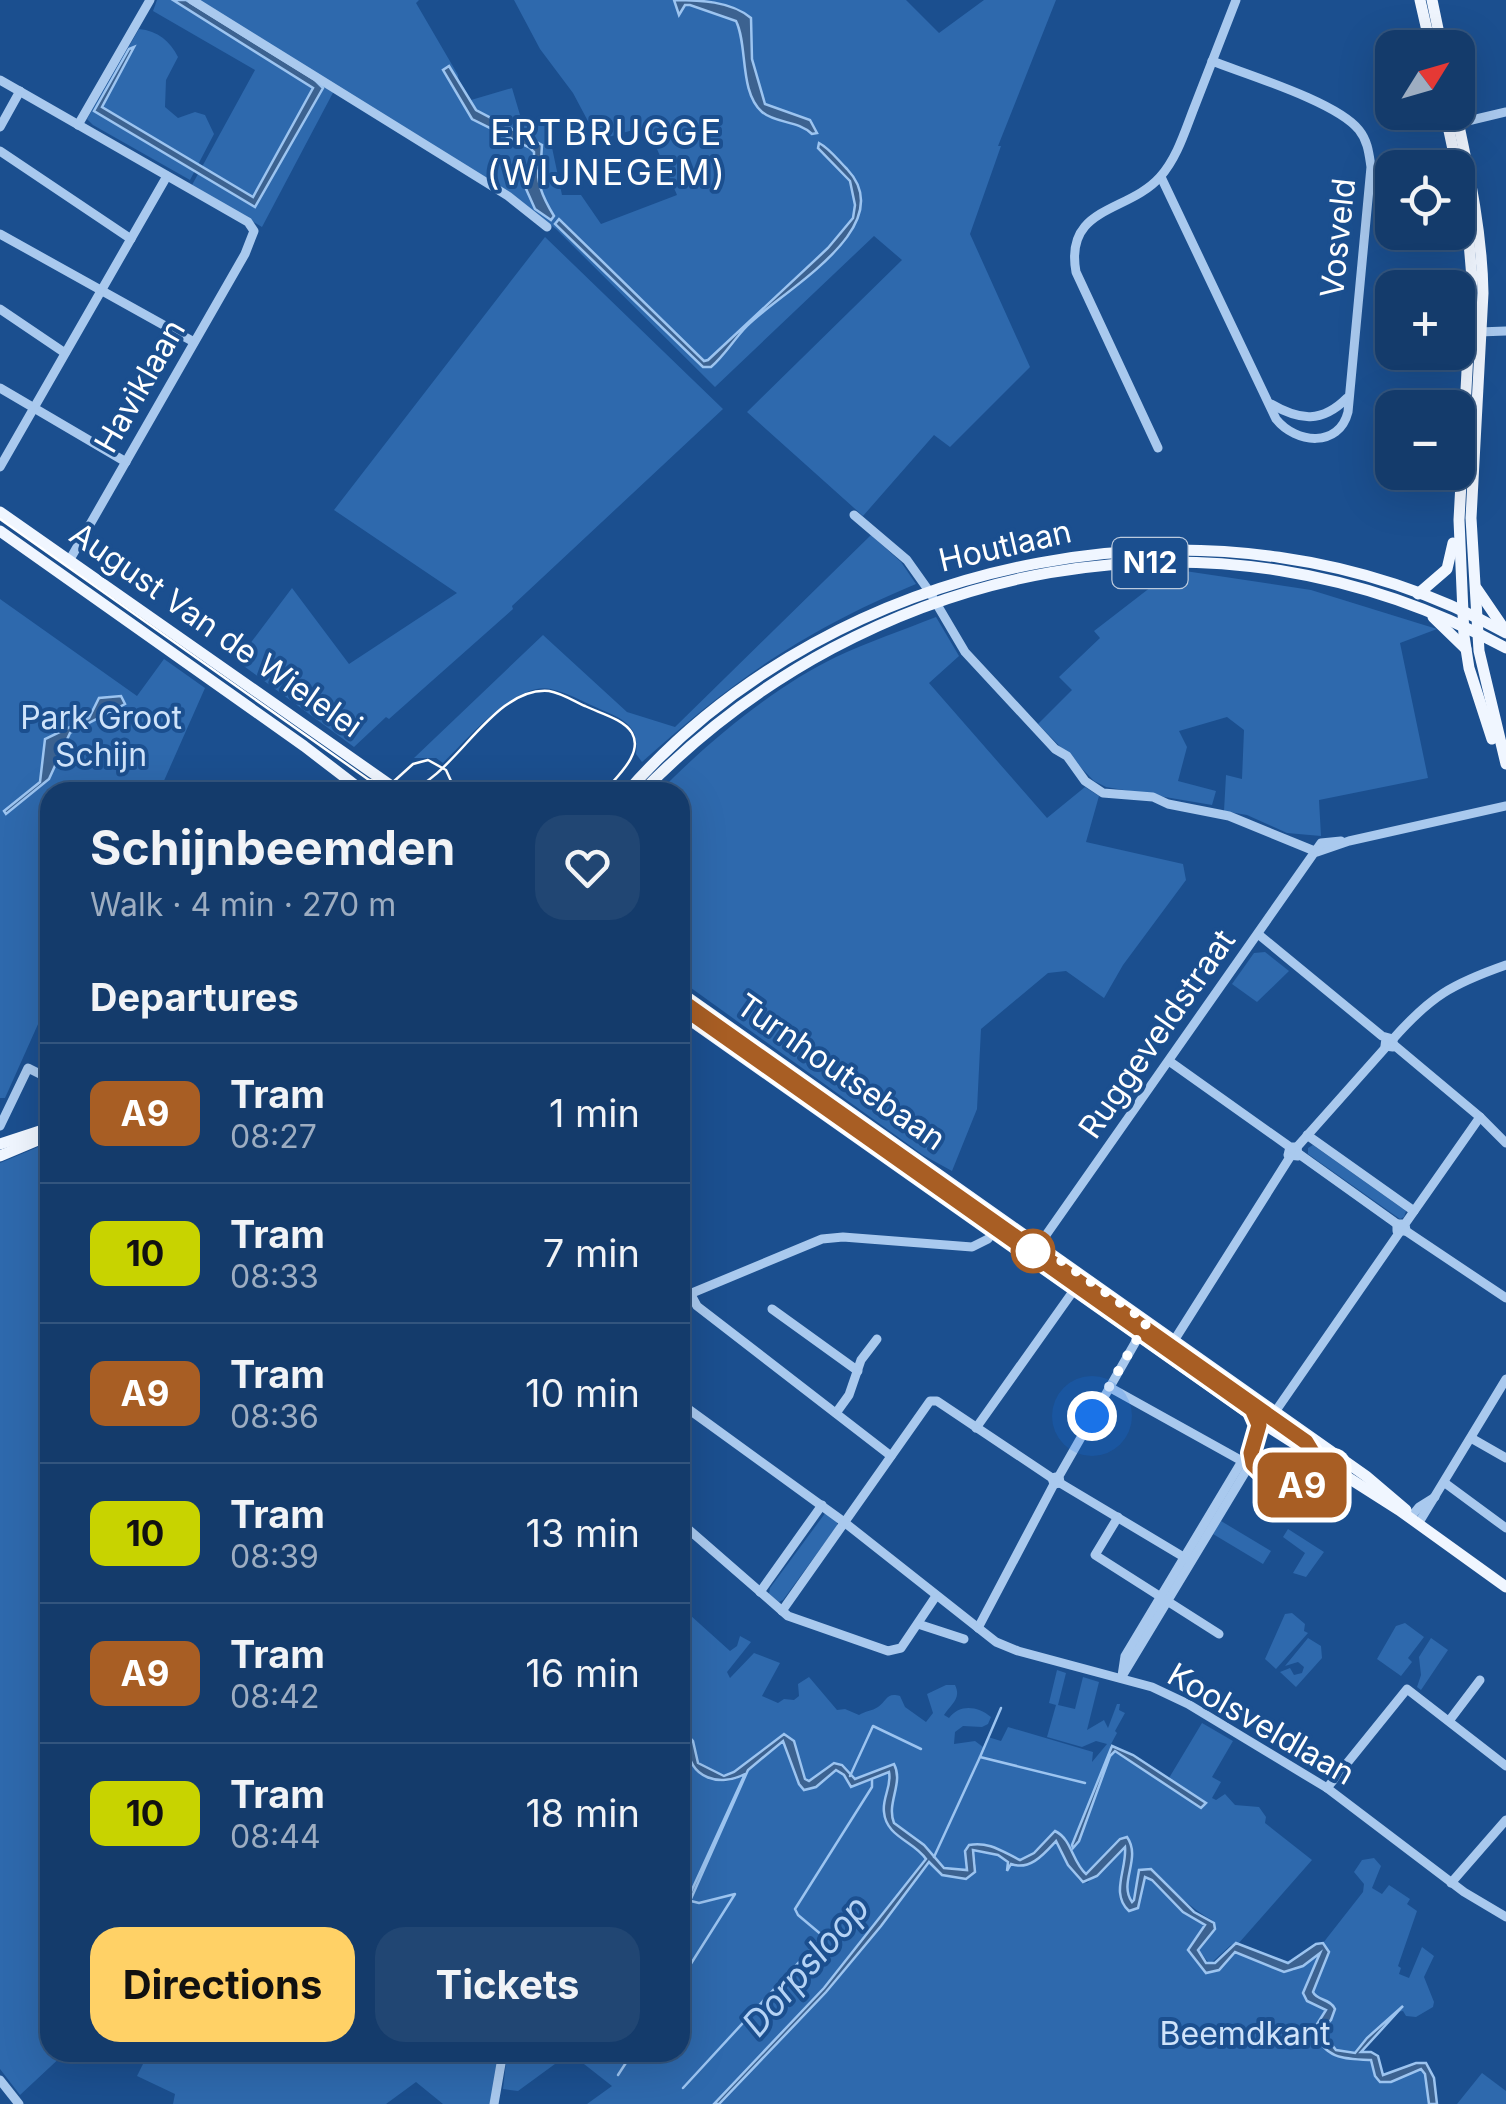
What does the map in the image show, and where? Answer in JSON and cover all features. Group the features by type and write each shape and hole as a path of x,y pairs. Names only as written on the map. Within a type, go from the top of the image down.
{"main road":[{"path":"1420,0 1426,30"},
{"path":"1432,0 1438,30"},
{"path":"1472,250 1476,332 1471,518 1476,616 1483,670 1505,762"},
{"path":"1476,332 1459,520 1463,625 1480,704 1505,762"},
{"name":"August Van de Wielelei","path":"0,512 386,782"},
{"path":"1418,594 1447,569 1459,520"},
{"name":"August Van de Wielelei","path":"0,531 351,782"},
{"name":"Houtlaan","path":"637,782 690,730 768,670 854,622 997,571 1054,560 1182,551 1294,562 1418,594 1506,632"},
{"name":"Houtlaan","path":"653,782 698,739 774,680 858,633 932,596 1057,571 1184,563 1306,576 1423,610 1463,625 1506,649"},
{"path":"1476,587 1506,632"},
{"path":"1423,610 1442,623 1466,649"},
{"path":"1483,670 1506,649"},
{"name":"Turnhoutsebaan","path":"690,999 1275,1412 1506,1588"},
{"name":"Turnhoutsebaan","path":"690,1021 1304,1451 1363,1481"},
{"path":"6,1142 40,1134"},
{"path":"0,1156 40,1136"}],"street":[{"path":"78,125 150,0"},
{"path":"192,0 508,196 547,227"},
{"path":"1158,448 1084,289 1074,260 1076,245 1087,224 1160,176 1177,150 1236,0"},
{"name":"Vosveld","path":"1160,176 1283,428 1302,439 1330,435 1345,424 1372,167 1368,148 1359,129 1335,110 1212,61"},
{"path":"0,80 167,176 0,467"},
{"path":"0,127 20,92"},
{"path":"1475,116 1506,112"},
{"path":"0,151 131,239"},
{"name":"Haviklaan","path":"69,561 254,235 248,222 167,176"},
{"path":"0,234 194,342"},
{"path":"0,309 66,354"},
{"path":"1476,332 1506,331"},
{"path":"0,388 126,462"},
{"path":"1271,404 1304,419 1327,413 1347,398"},
{"path":"854,515 896,549 932,596 965,652 1055,749 1067,756 1085,781 1108,794 1153,797 1168,804 1230,816 1318,850 1506,810"},
{"name":"Ruggeveldstraat","path":"1039,1245 1318,850"},
{"path":"1258,934 1480,1117 1506,1143"},
{"path":"1158,1350 1167,1349 1174,1340 1294,1151 1416,1013 1456,983 1506,965"},
{"path":"1169,1061 1506,1298"},
{"path":"6,1142 0,1127 28,1068 40,1073"},
{"path":"1275,1412 1480,1117"},
{"path":"1307,1135 1414,1210"},
{"path":"961,1212 970,1196"},
{"path":"690,1294 829,1237 967,1248 982,1245 1002,1219"},
{"path":"976,1428 1074,1290"},
{"path":"690,1300 891,1456"},
{"path":"772,1309 858,1371"},
{"path":"978,1628 1056,1480 1147,1322"},
{"path":"836,1413 849,1395 861,1360 877,1339"},
{"path":"1414,1521 1419,1507 1435,1497 1445,1483 1506,1378"},
{"path":"1109,1387 1242,1461 1188,1560 1125,1656 1121,1678"},
{"path":"782,1611 933,1400 1188,1560"},
{"name":"Koolsveldlaan","path":"690,1410 822,1505 996,1642 1152,1687 1188,1704 1327,1788 1451,1883 1506,1918"},
{"path":"1471,1438 1506,1458"},
{"path":"1445,1483 1506,1528"},
{"path":"760,1592 822,1505"},
{"path":"1118,1518 1095,1554 1219,1634"},
{"path":"690,1531 782,1611 888,1651 901,1648 936,1596"},
{"path":"918,1624 964,1639"},
{"path":"1449,1721 1480,1680"},
{"path":"1327,1788 1407,1688 1506,1766"},
{"path":"1451,1883 1506,1820"},
{"path":"494,2104 501,2062"},
{"path":"0,2080 18,2104"}],"green space":[{"path":"157,0 419,0 416,3 458,75 461,103 512,88 523,125 546,119 562,195 581,195 601,224 677,195 647,126 598,140 514,0 906,0 939,33 984,0 1056,0 998,146 970,234 1030,367 950,447 934,435 863,516 747,412 902,260 874,236 715,387 556,229 520,202 336,87 262,227 192,185 255,70 153,11"},
{"path":"139,29 163,38 178,57 166,80 165,107 178,118 195,112 205,115 214,134 190,180 87,119"},
{"path":"545,237 723,409 513,609 354,747 237,661 292,588 349,664 457,593 334,510"},
{"path":"871,535 901,562 916,584 838,620 770,660 642,762 636,754 634,733 627,724 551,689 537,689 507,703 443,763 436,758 414,758 543,635 627,712 675,727"},
{"path":"1185,571 1311,590 1437,629 1400,643 1428,778 1319,800 1321,836 1287,833 1247,815 1224,811 1226,775 1242,779 1244,730 1227,717 1179,731 1187,747 1178,781 1216,791 1212,805 1106,787 1094,781 1038,724 1072,690 1059,677 1100,638 1094,631 1151,587 1149,572"},
{"name":"Park Groot Schijn","path":"0,599 137,696 164,659 205,688 163,782 40,782 40,1020 5,1098 0,1098"},
{"path":"936,617 959,656 929,683 1047,818 1085,787 1099,796 1086,842 1183,864 1186,880 1123,965 1104,998 1066,971 1048,973 981,1029 977,1109 952,1171 923,1155 690,987 690,782 669,782 720,735 788,684 873,641"},
{"path":"1265,952 1289,971 1257,1002 1232,984 1254,953"},
{"path":"1313,1145 1406,1211 1404,1217 1400,1219 1308,1154"},
{"path":"40,1146 40,2062 55,2062 20,2095 0,2069 0,1163"},
{"path":"826,1512 837,1521 837,1526 779,1602 769,1594 770,1588"},
{"path":"1221,1521 1271,1551 1263,1564 1213,1534"},
{"path":"1288,1529 1324,1552 1306,1577 1293,1573 1305,1553 1283,1537"},
{"path":"1292,1613 1305,1624 1304,1631 1308,1633 1276,1669 1265,1659 1285,1614"},
{"name":"Beemdkant","path":"690,1615 730,1651 737,1646 740,1636 751,1642 727,1672 730,1678 754,1653 780,1663 762,1696 778,1703 799,1696 798,1684 809,1677 837,1710 859,1715 895,1695 926,1722 933,1713 927,1694 955,1685 956,1698 944,1715 949,1718 958,1710 969,1708 991,1717 982,1727 963,1726 955,1732 954,1744 975,1741 983,1747 988,1737 1001,1741 1008,1727 1093,1752 1092,1762 1107,1744 1096,1741 1082,1747 1047,1737 1056,1705 1049,1703 1057,1670 1066,1673 1058,1705 1075,1709 1083,1677 1099,1682 1087,1730 1104,1720 1108,1728 1120,1704 1119,1710 1125,1713 1110,1746 1113,1751 1182,1794 1184,1788 1169,1778 1202,1723 1233,1741 1212,1777 1221,1782 1212,1798 1216,1800 1225,1794 1235,1805 1259,1807 1266,1817 1265,1823 1312,1860 1238,1944 1231,1945 1210,1964 1198,1950 1215,1929 1212,1920 1151,1880 1183,1912 1205,1925 1189,1953 1206,1973 1217,1971 1235,1952 1278,1970 1293,1971 1326,1946 1323,1943 1363,1892 1364,1884 1354,1872 1362,1860 1374,1858 1381,1866 1372,1888 1382,1894 1389,1885 1410,1899 1407,1904 1417,1911 1398,1966 1399,1974 1409,1978 1422,1947 1434,1956 1424,1977 1433,2007 1416,2017 1396,2012 1353,2054 1333,2048 1321,2033 1334,2014 1329,2001 1313,1994 1316,1967 1303,1993 1307,2001 1326,2010 1314,2027 1322,2046 1343,2058 1371,2060 1380,2082 1391,2082 1421,2069 1429,2104 719,2104 826,1992 929,1862 942,1875 966,1879 976,1864 973,1850 1021,1866 1041,1856 1056,1841 1079,1880 1087,1883 1125,1847 1119,1898 1125,1908 1133,1910 1137,1883 1132,1903 1126,1891 1132,1844 1113,1846 1085,1874 1061,1837 1022,1861 998,1848 975,1843 966,1871 946,1869 929,1850 921,1852 926,1859 922,1866 824,1988 714,2104 587,2104 612,2086 581,2062 690,2062 690,1756 697,1768 717,1781 737,1779 759,1761 756,1755 730,1775 711,1772 696,1761 690,1740"},
{"path":"1405,1623 1424,1637 1408,1658 1412,1662 1401,1676 1377,1659 1396,1626"},
{"path":"1308,1638 1321,1646 1322,1658 1296,1687 1280,1672 1290,1668 1294,1675 1302,1673 1304,1667 1298,1662 1285,1666"},
{"path":"1431,1638 1448,1650 1421,1690 1417,1687 1421,1675 1419,1657"},
{"path":"144,2062 499,2062 492,2104 443,2104 416,2082 386,2104 173,2104 175,2094 137,2076"},
{"path":"506,2062 558,2062 518,2091 503,2089"},
{"path":"1482,2073 1506,2091 1506,2104 1457,2104"}],"shaded area":[{"path":"173,0 186,0 323,88 255,207 94,111 129,49 134,47 102,107 253,197 313,88"},
{"path":"674,0 724,5 751,18 752,59 765,104 810,120 817,133 768,116 755,103 736,21 690,5 685,5 679,15"},
{"path":"449,66 476,110 542,145 541,161 534,158 530,148 472,119 443,70"},
{"path":"819,143 847,169 860,191 859,213 848,235 830,256 747,326 711,367 703,367 555,224 559,219 704,361 708,360 828,248 853,218 855,205 850,181 818,148"},
{"path":"535,164 539,167 542,192 554,216 551,220 535,209 523,182"},
{"path":"121,696 125,704 70,733 49,779 40,782 45,739 89,718 99,698"},
{"path":"40,782 40,786 6,814 4,811"},
{"path":"784,1734 794,1741 805,1779 809,1781 834,1763 842,1765 855,1779 894,1764 894,1823 924,1845 944,1868 967,1870 965,1851 976,1844 996,1848 1020,1860 1034,1853 1055,1831 1065,1839 1086,1874 1120,1839 1127,1837 1132,1853 1127,1887 1132,1902 1139,1870 1151,1869 1194,1912 1214,1923 1215,1929 1198,1950 1206,1963 1215,1963 1236,1943 1288,1963 1323,1943 1329,1952 1313,1992 1335,2009 1331,2020 1320,2030 1336,2050 1355,2053 1403,2006 1361,2052 1378,2056 1383,2075 1426,2063 1434,2078 1437,2104 1429,2104 1421,2069 1391,2082 1380,2082 1371,2060 1343,2058 1323,2046 1314,2029 1326,2010 1307,2001 1303,1993 1320,1953 1303,1966 1284,1972 1235,1952 1219,1970 1206,1973 1188,1950 1205,1925 1183,1912 1152,1880 1145,1877 1138,1908 1129,1911 1123,1904 1120,1889 1125,1847 1097,1876 1083,1882 1068,1865 1056,1841 1036,1860 1018,1866 1011,1864 1007,1871 1008,1862 998,1855 973,1850 975,1872 966,1879 942,1875 929,1862 826,1992 719,2104 714,2104 824,1988 926,1859 895,1833 886,1820 889,1772 851,1787 836,1770 816,1787 804,1790 783,1741 748,1770 690,1901 745,1774 716,1780 694,1766 690,1738 698,1763 724,1776"},
{"path":"1112,1746 1133,1755 1206,1803 1201,1808 1115,1751 1073,1848"}],"waterway":[{"path":"980,1757 1001,1708"},
{"path":"850,1776 873,1726 921,1749"},
{"path":"934,1857 980,1757 1085,1783"},
{"name":"Dorpsloop","path":"683,2088 823,1936 795,1909 872,1787 872,1780"},
{"path":"690,1965 735,1894 699,1903 691,1901"},
{"path":"618,2075 626,2062"}],"tram line":[{"path":"0,519 372,782"},
{"path":"425,782 510,703 528,693 549,691 617,720 632,733 632,757 612,782"},
{"path":"393,782 413,764 428,760 446,770 451,782"},
{"path":"369,780 384,782"},
{"path":"690,1007 1307,1442 1317,1459 1306,1482 1291,1487 1254,1466 1251,1453 1259,1421 1252,1409 690,1012"},
{"name":"A9","path":"690,1007 1306,1442 1314,1449 1317,1460 1306,1481 1297,1488 1284,1487 1253,1464 1251,1453 1259,1425 1252,1409 690,1012"}],"district":[{"name":"ERTBRUGGE (WIJNEGEM)","path":"607,153"}],"route":[{"path":"1033,1251 1039,1245 1147,1322 1092,1416"}]}
